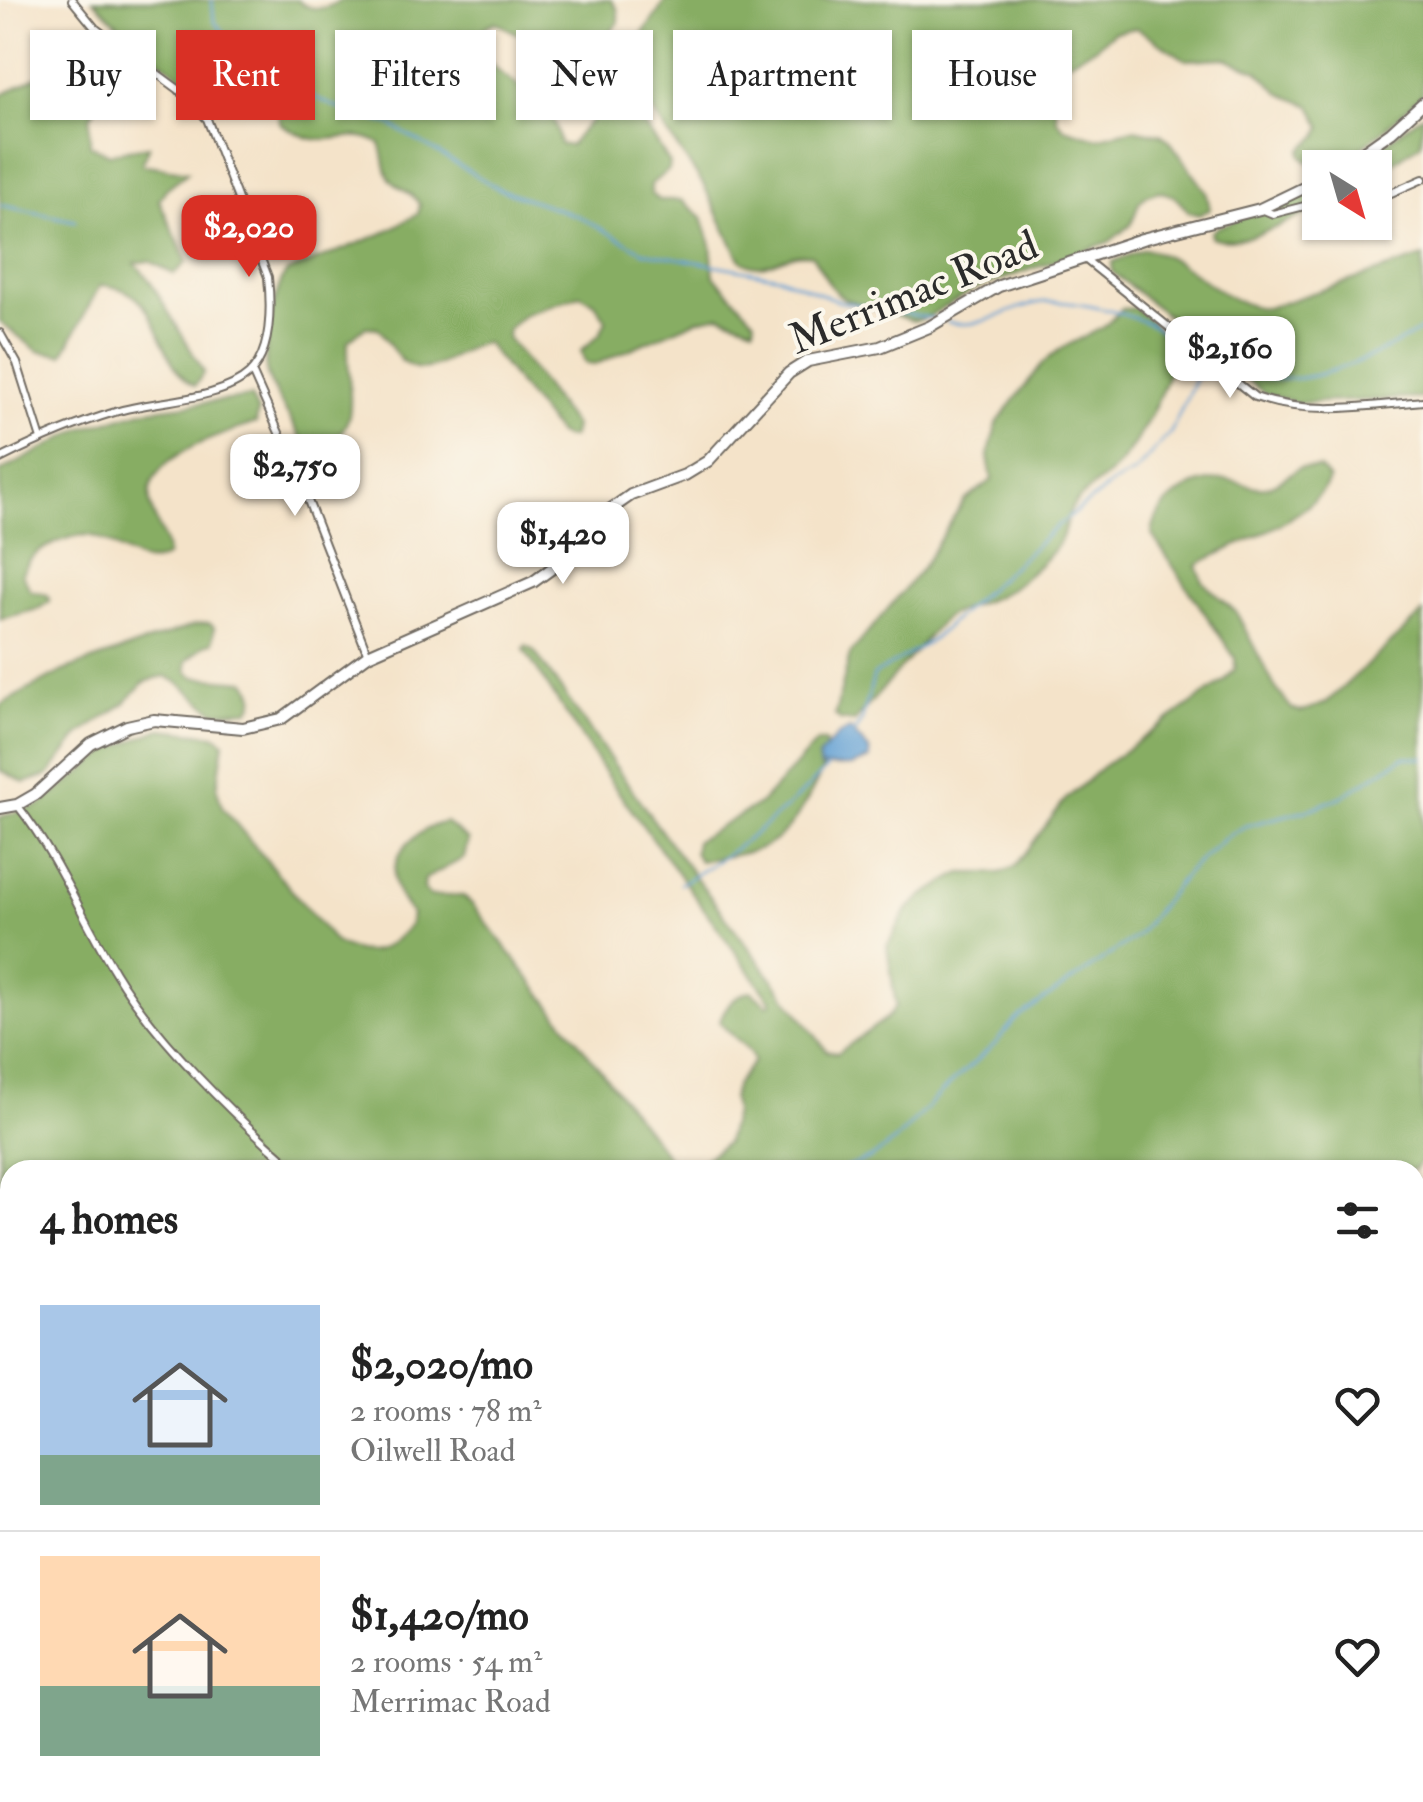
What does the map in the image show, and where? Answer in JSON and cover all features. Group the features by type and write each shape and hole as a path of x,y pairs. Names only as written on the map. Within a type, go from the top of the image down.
{"street":[{"path":"0,459 41,438 120,410 235,385 252,372 268,328 268,277 207,119 178,89 95,28 72,0"},
{"path":"1366,150 1423,103"},
{"path":"1392,193 1423,179"},
{"name":"Merrimac Road","path":"0,808 17,805 36,794 91,744 111,732 154,720 243,728 263,726 295,710 368,655 533,582 558,566 610,509 708,461 788,373 808,361 901,339 999,286 1142,239 1260,209 1302,189"},
{"path":"1260,209 1273,214 1302,207"},
{"path":"1086,260 1255,397 1318,410 1423,402"},
{"path":"0,332 16,363 41,438"},
{"path":"252,372 300,480 368,655"},
{"path":"17,805 46,846 106,957 143,1015 284,1160"}],"green space":[{"path":"93,0 297,0 318,8 340,0 611,0 618,10 618,23 611,30 516,33 496,22 485,30 335,30 335,120 496,120 496,68 516,84 516,120 553,120 560,144 570,146 593,120 639,120 670,164 669,170 651,184 651,194 659,200 681,200 702,217 711,245 714,276 755,320 754,327 720,315 697,320 594,365 585,363 581,351 600,334 606,320 595,303 580,295 525,314 508,329 507,337 574,426 572,437 566,438 558,434 486,343 423,369 402,361 378,328 365,327 348,341 350,406 346,425 327,442 310,443 301,439 267,374 270,321 282,279 287,272 381,234 418,214 420,205 389,177 380,144 363,137 313,139 281,124 280,120 315,120 315,30 176,30 176,72 156,57 156,30 124,30"},
{"path":"665,0 1423,0 1423,93 1358,150 1302,150 1302,157 1301,150 1318,136 1322,127 1311,106 1281,94 1258,71 1225,58 1186,60 1137,28 1114,32 1072,59 1072,30 912,30 912,120 1057,120 1064,128 1097,138 1133,129 1160,134 1169,140 1206,191 1210,209 1199,215 1189,212 1174,196 1159,191 1147,195 1139,203 1131,225 1109,242 975,289 924,319 913,321 844,299 832,288 812,255 801,254 758,266 740,259 703,184 653,112 653,30 646,30"},
{"path":"30,80 30,120 90,120 90,145 109,154 149,146 142,164 188,172 166,189 159,200 187,262 174,274 149,261 135,263 150,281 204,372 195,386 171,359 148,312 122,289 100,285 63,355 38,351 0,322 0,96"},
{"path":"1423,114 1421,143 1392,164 1392,150 1376,150"},
{"path":"1302,195 1302,215 1281,225 1252,236 1224,240 1211,237 1218,227"},
{"path":"1144,249 1176,261 1234,299 1267,308 1423,257 1423,398 1297,403 1264,393 1112,272 1112,262"},
{"path":"1135,308 1164,336 1170,360 1153,410 1126,456 1076,502 1058,544 1041,564 1006,591 944,618 854,722 840,720 835,715 850,654 922,568 964,501 992,480 988,457 997,423 1042,364 1060,349 1104,327 1122,309"},
{"path":"251,397 258,412 256,423 187,450 158,472 151,486 150,503 167,556 147,561 86,535 63,540 35,555 22,574 31,591 48,595 50,601 38,609 0,619 0,472 81,429 146,410"},
{"path":"1299,468 1320,468 1329,480 1307,507 1289,519 1197,565 1203,582 1236,612 1275,687 1292,709 1301,712 1326,703 1423,613 1422,1160 703,1160 726,1143 736,1084 754,1061 720,1022 724,1011 736,998 751,991 768,1005 772,1002 611,782 524,650 526,646 534,651 669,842 827,1051 838,1053 888,1017 896,1006 887,946 907,910 961,873 1000,873 1015,867 1064,801 1101,768 1224,681 1235,669 1235,658 1152,535 1154,523 1168,502 1189,487 1214,480 1255,487 1278,482"},
{"path":"209,623 214,627 213,642 187,661 187,671 194,677 246,681 254,699 249,710 215,712 179,683 166,676 156,678 143,683 125,703 79,735 49,775 25,783 0,770 0,705 63,671"},
{"path":"161,729 215,735 224,742 217,789 222,807 335,942 357,951 376,951 410,925 412,914 398,893 394,878 398,858 426,829 445,822 468,840 464,858 425,879 424,889 430,896 463,896 472,904 670,1160 0,1160 0,817 40,805 110,750"},
{"path":"817,742 825,742 829,755 788,828 760,848 699,861 694,852 696,841 761,803"}],"water":[{"path":"850,729 869,750 870,759 852,766 820,767 818,757 838,735"}],"waterway":[{"path":"212,0 214,21 235,46 276,78 335,107 389,124 499,189 578,216 644,252 780,277 841,302 935,319"},
{"path":"0,205 75,221"},
{"path":"947,322 981,322 1037,303 1103,309 1164,333 1196,377"},
{"path":"1230,374 1284,379 1319,375 1375,354 1423,329"},
{"path":"853,734 862,720 874,675 932,640 1054,529 1112,484 1134,473 1171,432 1196,377 1222,374"},
{"path":"866,1160 896,1140 1015,1020 1137,936 1187,872 1224,839 1245,826 1343,796 1404,757 1423,758"},
{"path":"680,884 758,831 827,768"}]}
